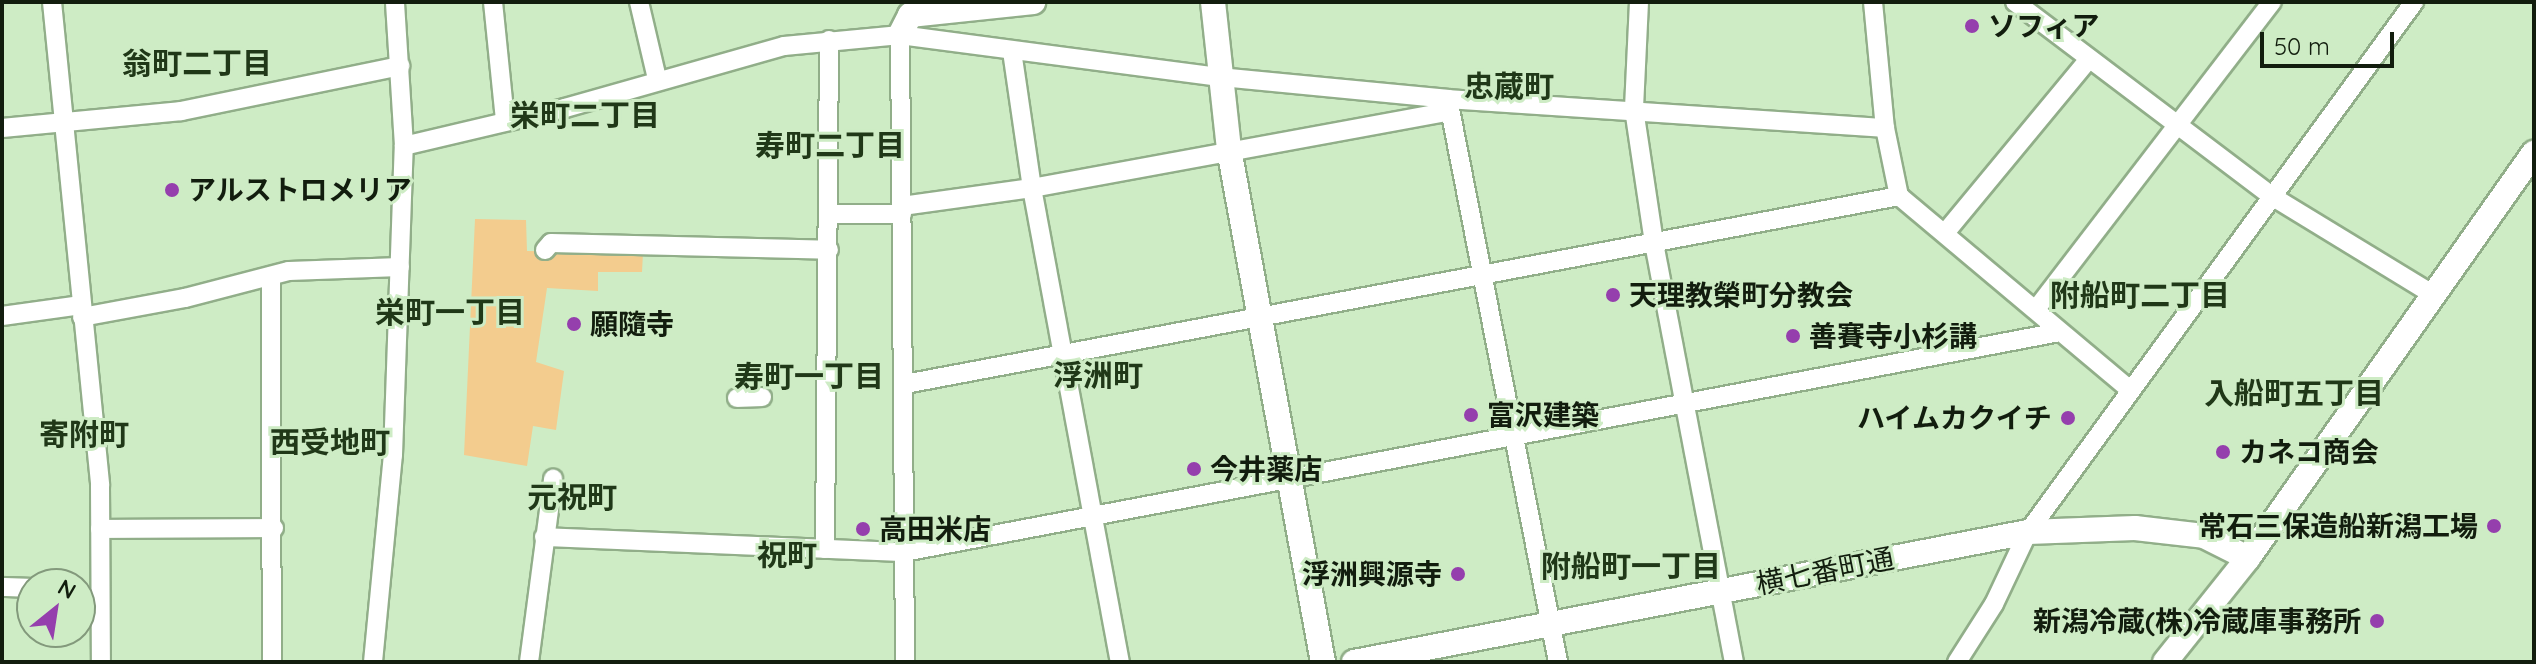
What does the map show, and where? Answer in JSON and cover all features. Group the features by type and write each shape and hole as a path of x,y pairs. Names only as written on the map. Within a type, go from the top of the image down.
{"street":[{"path":"52,2 67,122 100,529 101,662"},
{"path":"373,662 393,455 400,267 404,146 395,2"},
{"path":"493,2 505,121"},
{"path":"639,2 657,79"},
{"path":"905,662 900,35 910,15 1033,2"},
{"path":"1213,2 1229,149 1323,662"},
{"path":"1639,2 1634,109 1654,243 1734,662"},
{"path":"1873,2 1885,128 1899,196 2037,308 2059,332 2130,390"},
{"path":"2015,2 2270,195 2434,295"},
{"path":"2037,308 2272,2"},
{"path":"1957,662 1994,604 2028,532 2270,195 2414,2"},
{"path":"404,146 784,46 900,35 1449,105 1634,109 1885,128"},
{"path":"825,549 829,40"},
{"path":"1012,51 1032,188 1120,662"},
{"path":"1945,233 2089,59"},
{"path":"2,128 181,111 400,66"},
{"path":"829,214 902,210 1032,188 1449,105"},
{"path":"1449,105 1486,272 1558,662"},
{"path":"2165,662 2248,558 2534,153"},
{"path":"905,384 1899,196"},
{"path":"545,250 551,243 829,250"},
{"path":"2,316 81,311 271,276 400,267"},
{"path":"271,276 272,662"},
{"path":"544,537 904,552 1685,406 2059,332"},
{"path":"737,398 762,397"},
{"path":"529,662 553,479"},
{"path":"100,529 274,528"},
{"name":"横七番町通","path":"1354,662 2028,532 2135,528 2204,536 2248,558"}],"shaded area":[{"path":"475,219 526,220 527,251 643,253 642,272 598,272 598,291 547,288 536,362 564,371 556,430 533,426 527,466 464,455"}],"place":[{"name":"ソフィア","path":"1972,26"},
{"name":"アルストロメリア","path":"172,190"},
{"name":"天理教榮町分教会","path":"1613,295"},
{"name":"願隨寺","path":"574,324"},
{"name":"善賽寺小杉講","path":"1793,336"},
{"name":"富沢建築","path":"1471,415"},
{"name":"ハイムカクイチ","path":"2068,418"},
{"name":"カネコ商会","path":"2223,452"},
{"name":"今井薬店","path":"1194,469"},
{"name":"常石三保造船新潟工場","path":"2494,526"},
{"name":"高田米店","path":"863,529"},
{"name":"浮洲興源寺","path":"1458,574"},
{"name":"新潟冷蔵(株)冷蔵庫事務所","path":"2377,621"}],"district":[{"name":"翁町二丁目","path":"197,63"},
{"name":"忠蔵町","path":"1509,86"},
{"name":"栄町二丁目","path":"585,115"},
{"name":"寿町二丁目","path":"830,145"},
{"name":"附船町二丁目","path":"2140,295"},
{"name":"栄町一丁目","path":"450,312"},
{"name":"浮洲町","path":"1098,375"},
{"name":"寿町一丁目","path":"809,376"},
{"name":"入船町五丁目","path":"2294,393"},
{"name":"寄附町","path":"84,434"},
{"name":"西受地町","path":"330,442"},
{"name":"元祝町","path":"572,497"},
{"name":"祝町","path":"787,555"},
{"name":"附船町一丁目","path":"1631,566"}]}
